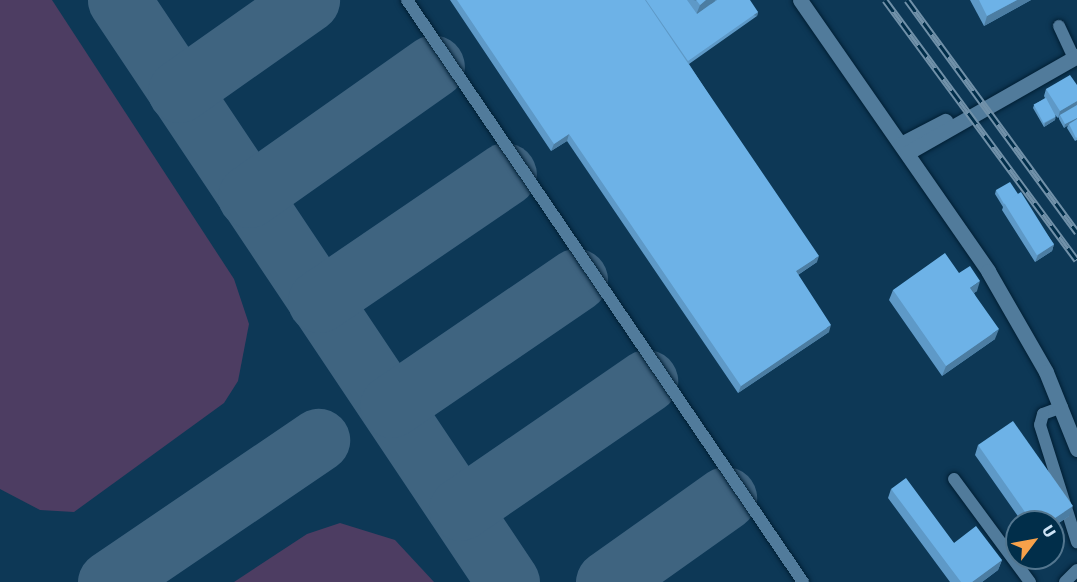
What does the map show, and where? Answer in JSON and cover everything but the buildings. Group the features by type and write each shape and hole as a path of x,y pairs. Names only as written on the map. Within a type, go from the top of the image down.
{"street":[{"path":"800,0 904,148 1018,321 1062,407 1077,448"},
{"path":"904,148 937,131 1023,79 1044,73 1076,57"},
{"path":"885,121 908,130 937,131"},
{"path":"925,179 927,156 937,131"}],"lane":[{"path":"407,0 803,582"},
{"path":"1059,26 1076,57"},
{"path":"1062,407 1043,414 1040,425 1077,542"},
{"path":"954,479 1030,582"},
{"path":"1065,582 1077,570"}],"shaded area":[{"path":"0,0 52,0 234,279 249,324 238,381 224,403 74,512 40,510 0,489"},
{"path":"340,523 395,540 434,582 234,582 307,534"}],"taxiway":[{"path":"119,0 508,582"},
{"path":"179,91 308,0"},
{"path":"249,196 433,66"},
{"path":"319,301 505,174"},
{"path":"391,406 576,280"},
{"path":"460,509 646,381"},
{"path":"109,582 318,440"},
{"path":"607,582 725,498"}],"railway":[{"path":"885,0 1077,260"},
{"path":"907,0 1077,232"}]}
